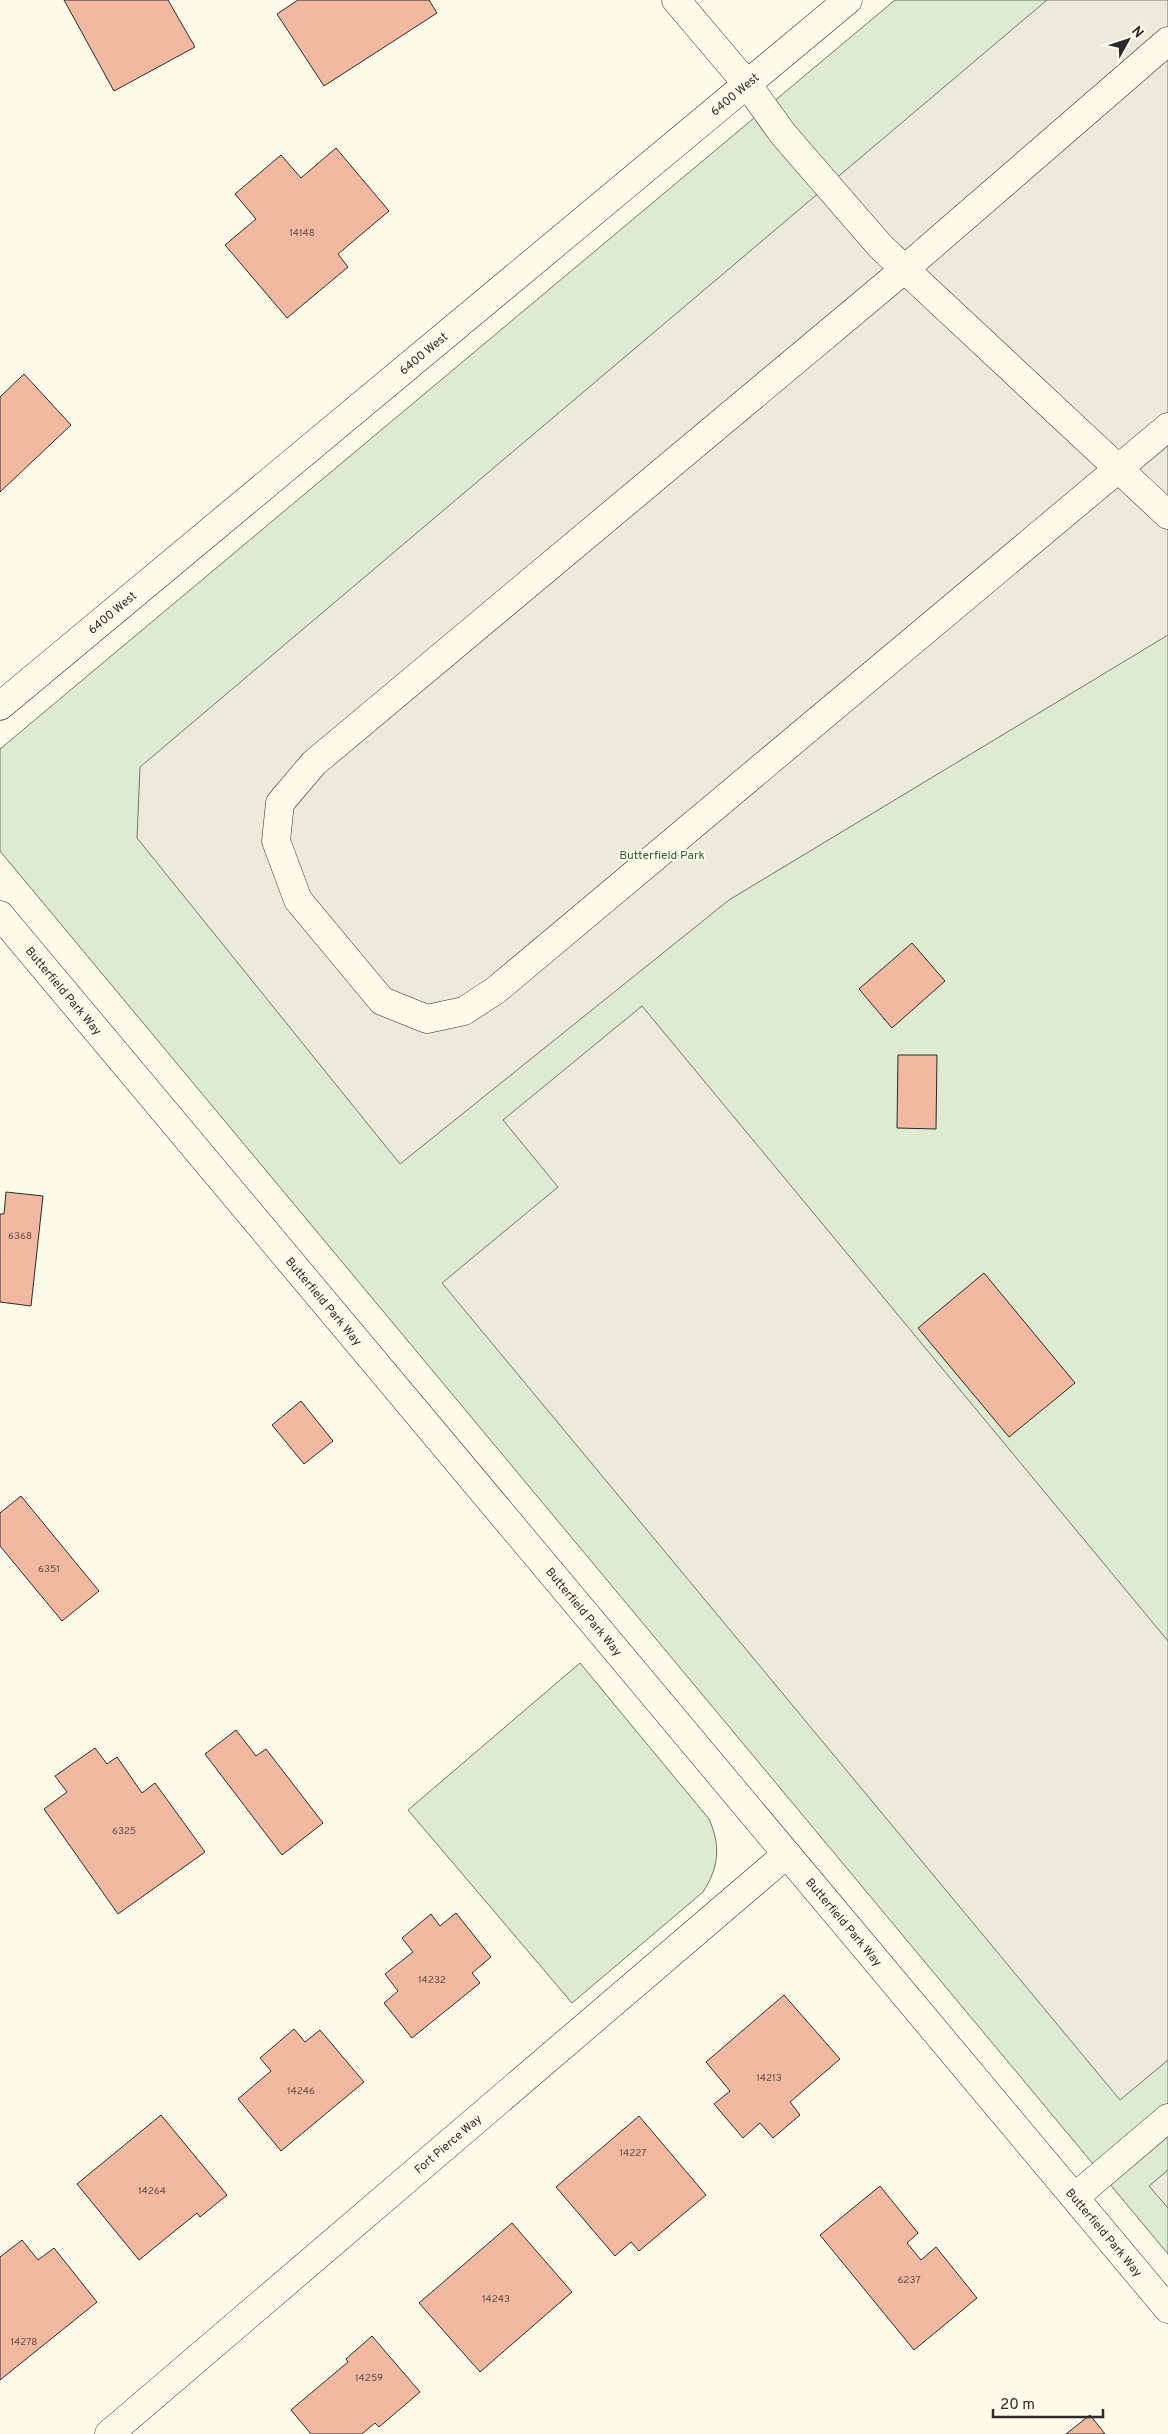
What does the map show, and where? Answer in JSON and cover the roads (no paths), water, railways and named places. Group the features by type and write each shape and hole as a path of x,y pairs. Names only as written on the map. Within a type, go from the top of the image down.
{"street":[{"path":"676,0 747,84 783,134 882,247 1168,515"},
{"name":"6400 West","path":"0,706 848,0"},
{"path":"1168,41 906,268 314,763 280,803 276,841 298,900 382,1002 427,1019 464,1011 496,990 1168,427"},
{"name":"Butterfield Park Way","path":"0,915 1168,2309"},
{"name":"Fort Pierce Way","path":"109,2434 788,1854"},
{"path":"1075,2197 1168,2118"}],"park label":[{"name":"Butterfield Park","path":"662,855"}]}
